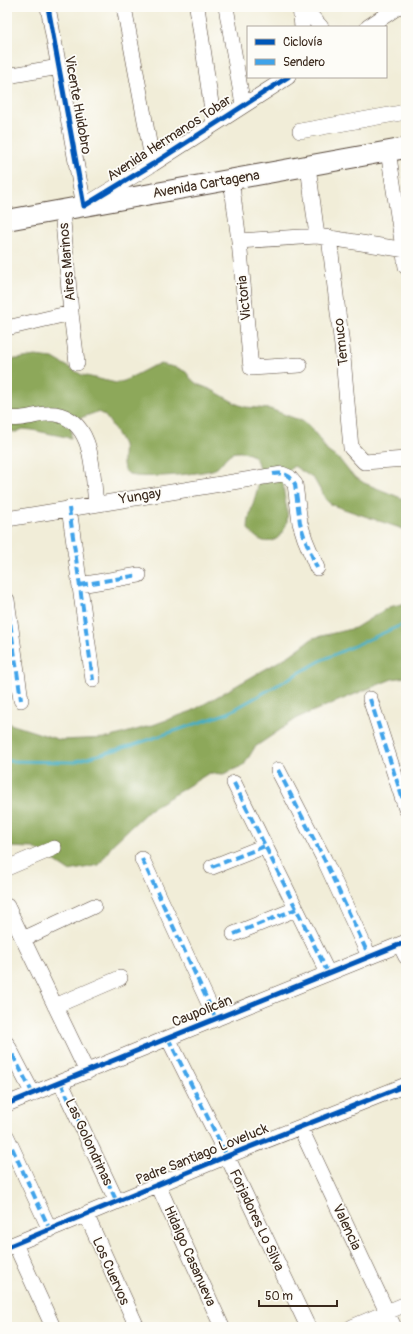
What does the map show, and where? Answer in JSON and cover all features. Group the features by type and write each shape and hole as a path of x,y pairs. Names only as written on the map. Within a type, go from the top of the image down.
{"main road":[{"name":"Avenida Cartagena","path":"7,218 62,210 397,149"}],"street":[{"name":"Vicente Huidobro","path":"48,7 84,206"},
{"path":"124,7 153,164"},
{"path":"197,7 214,124"},
{"path":"226,7 244,105"},
{"path":"301,7 302,26"},
{"path":"301,7 320,26"},
{"path":"370,26 398,7"},
{"path":"7,76 59,67"},
{"name":"Avenida Hermanos Tobar","path":"84,206 153,164 286,78"},
{"path":"300,131 406,112"},
{"path":"397,149 406,267"},
{"name":"Temuco","path":"308,166 323,236 342,346 351,448 364,462 406,458"},
{"name":"Victoria","path":"231,179 239,241 251,368 300,365"},
{"name":"Aires Marinos","path":"62,210 77,363"},
{"path":"239,241 323,236 405,250"},
{"name":"Aires Marinos","path":"7,328 71,313"},
{"path":"7,418 22,418 40,414 56,414 71,419 80,428 87,439 96,504"},
{"name":"Yungay","path":"7,519 273,474 286,475 295,484 300,523 305,539 318,568"},
{"path":"69,508 93,680"},
{"path":"80,584 139,575"},
{"path":"7,600 21,700"},
{"path":"370,699 406,808"},
{"path":"278,770 324,859 369,956"},
{"path":"234,783 328,973"},
{"path":"212,867 265,846"},
{"path":"7,868 54,848"},
{"path":"142,859 216,1019"},
{"path":"7,906 87,1072"},
{"path":"23,939 94,906"},
{"path":"234,934 296,909"},
{"name":"Caupolicán","path":"7,1104 369,956 404,948"},
{"path":"54,1006 120,978"},
{"name":"Forjadores Lo Silva","path":"168,1038 227,1156 308,1327"},
{"path":"7,1044 33,1094"},
{"name":"Las Golondrinas","path":"61,1083 117,1202"},
{"name":"Padre Santiago Loveluck","path":"11,1246 227,1156 406,1085"},
{"name":"Valencia","path":"300,1127 394,1327"},
{"path":"7,1137 50,1230"},
{"name":"Hidalgo Casanueva","path":"158,1185 222,1327"},
{"name":"Los Cuervos","path":"86,1214 137,1327"},
{"path":"11,1246 53,1327"},
{"path":"352,1327 406,1304"}],"green space":[{"path":"35,356 53,358 82,375 116,383 124,381 153,366 161,364 178,368 186,372 197,384 212,390 237,404 245,407 270,409 302,421 308,425 319,438 327,451 340,460 351,474 364,483 406,500 406,530 332,505 326,500 314,479 294,466 285,476 284,481 284,494 287,508 287,521 285,528 276,539 266,542 256,537 248,529 259,480 258,463 250,454 239,452 230,454 217,468 199,473 137,476 131,475 123,466 123,445 107,418 98,412 78,420 71,431 71,438 23,429 16,432 7,431 7,359"},
{"path":"406,603 406,677 392,679 299,717 255,747 244,765 224,774 209,773 149,810 113,844 99,865 69,871 34,848 7,847 7,723 60,740 108,738 150,726 192,711 290,655 313,638 355,628 389,607"}],"waterway":[{"path":"7,761 73,762 133,745 228,713 322,660 406,623"}],"marked path":[{"path":"273,474 280,473 286,475 291,478 295,484 300,523 317,568"},
{"path":"69,508 93,680"},
{"path":"80,585 139,575"},
{"path":"7,600 21,700"},
{"path":"370,699 406,809"},
{"path":"278,770 324,859 369,956"},
{"path":"234,783 328,973"},
{"path":"212,867 265,846"},
{"path":"142,859 216,1019"},
{"path":"234,934 296,909"},
{"path":"168,1038 227,1156"},
{"path":"7,1044 33,1094"},
{"path":"61,1083 117,1202"},
{"path":"7,1137 50,1230"}],"cycle path":[{"path":"48,7 84,206 153,164 286,78"},
{"path":"7,1104 406,942"},
{"path":"7,1247 227,1156 406,1085"}]}
